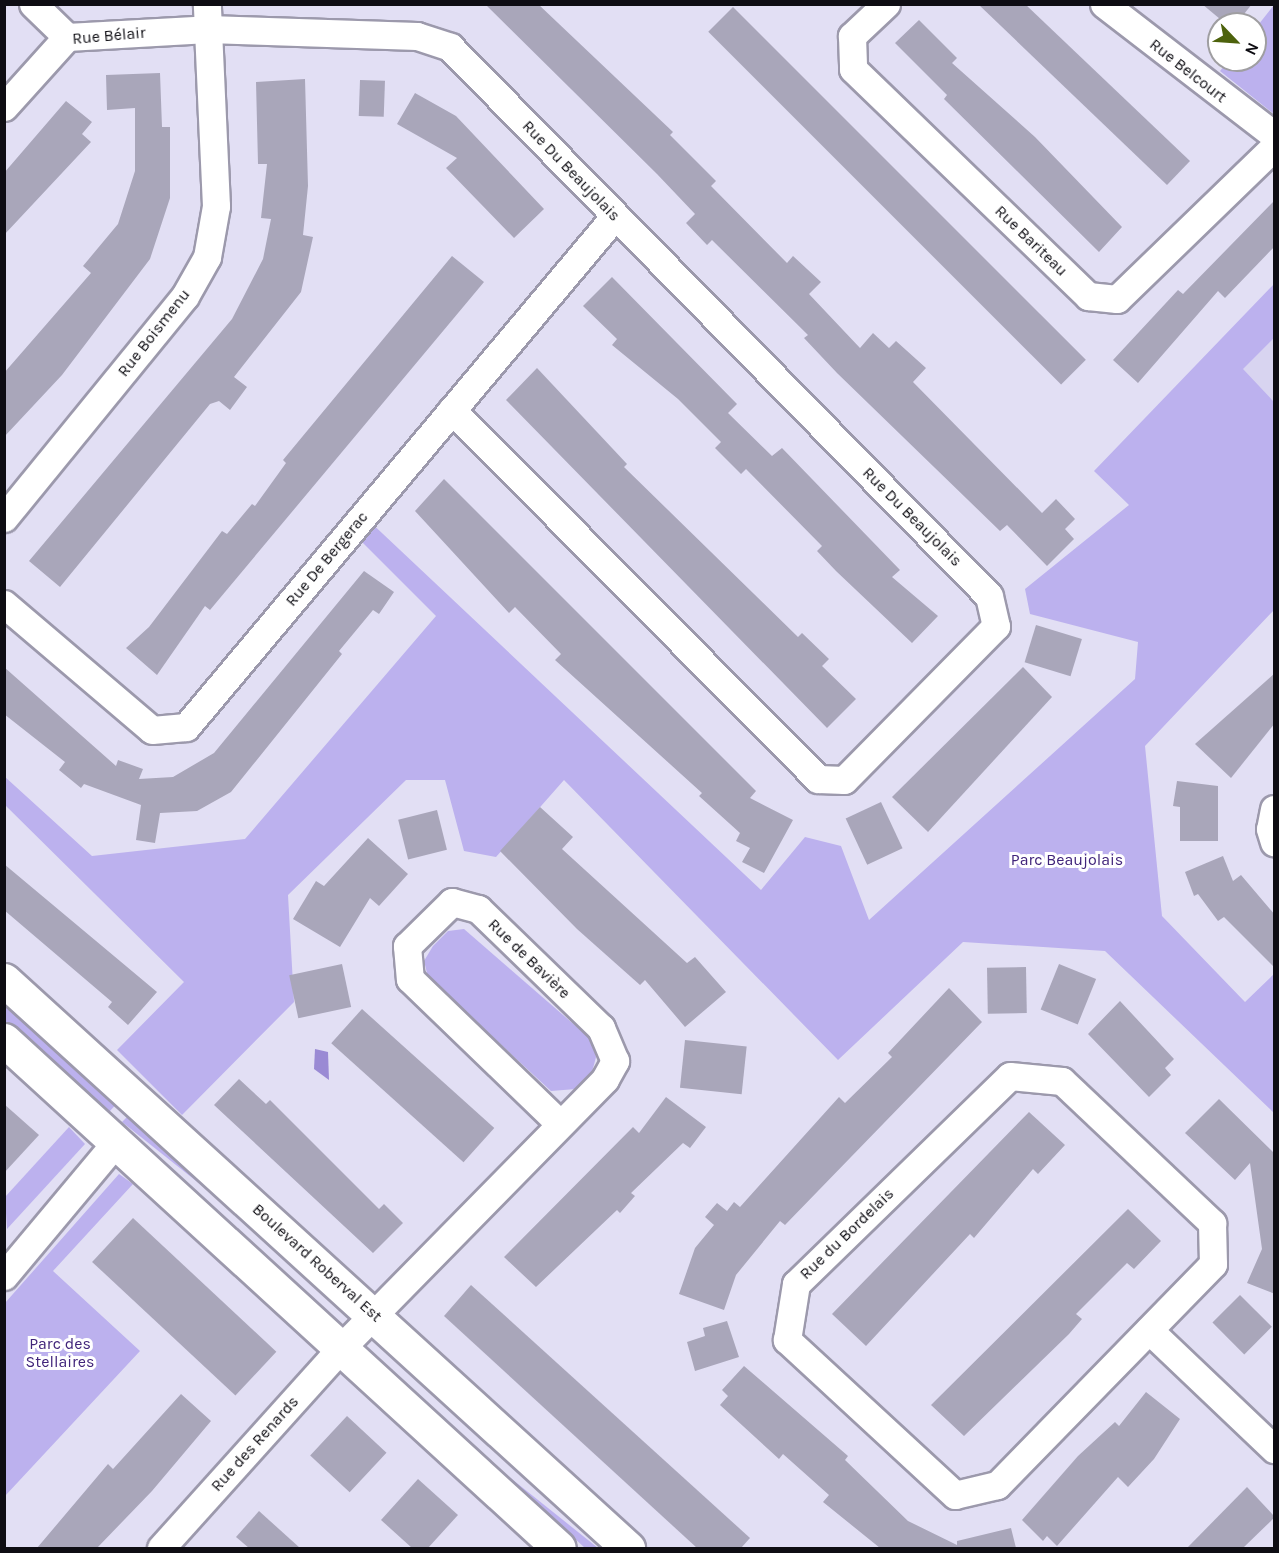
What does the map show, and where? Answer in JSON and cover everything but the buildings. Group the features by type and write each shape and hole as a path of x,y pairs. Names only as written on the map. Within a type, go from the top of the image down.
{"street":[{"path":"33,4 67,37"},
{"name":"Rue Bariteau","path":"886,4 852,36 853,69 1088,296 1117,299 1275,147"},
{"name":"Rue Belcourt","path":"1104,4 1275,135"},
{"name":"Rue Bélair","path":"4,107 67,37 207,17"},
{"name":"Rue Du Beaujolais","path":"207,17 417,36 450,47 989,596 996,626 844,780 818,779 452,410"},
{"name":"Rue Boismenu","path":"4,518 185,296 207,257 216,206 207,17"},
{"name":"Rue De Bergerac","path":"4,604 152,730 186,727 615,216"},
{"path":"1275,809 1270,829 1275,842"},
{"name":"Rue de Bavière","path":"340,1349 559,1123 605,1079 615,1061 612,1042 478,909 452,902 408,946 411,979 559,1123"},
{"name":"Boulevard Roberval Est","path":"4,980 628,1548"},
{"path":"4,1040 559,1548"},
{"name":"Rue du Bordelais","path":"1010,1076 1062,1081 1212,1224 1213,1264 1149,1330 997,1485 955,1495 787,1340 796,1284 1010,1076"},
{"path":"4,1276 116,1142"},
{"path":"1149,1330 1275,1449"},
{"name":"Rue des Renards","path":"170,1545 340,1349"}],"shaded area":[{"path":"1274,338 1274,402 1242,369"},
{"path":"315,1049 328,1052 329,1080 314,1069"}],"green space":[{"path":"1274,5 1274,114 1221,72 1267,72 1267,14"},
{"name":"Parc Beaujolais","path":"1274,284 1274,338 1243,369 1274,402 1274,610 1145,746 1162,916 1245,1002 1274,974 1274,1113 1105,951 963,942 838,1060 564,780 496,857 464,851 445,780 406,780 288,895 294,1002 182,1115 117,1050 184,982 5,805 4,776 92,856 245,839 436,616 353,533 366,518 761,890 805,837 841,846 869,920 1135,679 1138,642 1030,614 1025,589 1129,505 1094,471"},
{"path":"464,929 593,1041 596,1057 591,1076 576,1089 551,1091 428,977 424,961 433,946 448,931"},
{"path":"4,1000 118,1102 107,1114 4,1022"},
{"path":"129,1115 220,1200 122,1122"},
{"path":"69,1127 85,1144 7,1229 5,1197"},
{"name":"Parc des Stellaires","path":"119,1174 133,1184 53,1271 140,1351 5,1496 5,1303"},
{"path":"498,1468 598,1548 585,1548"}]}
